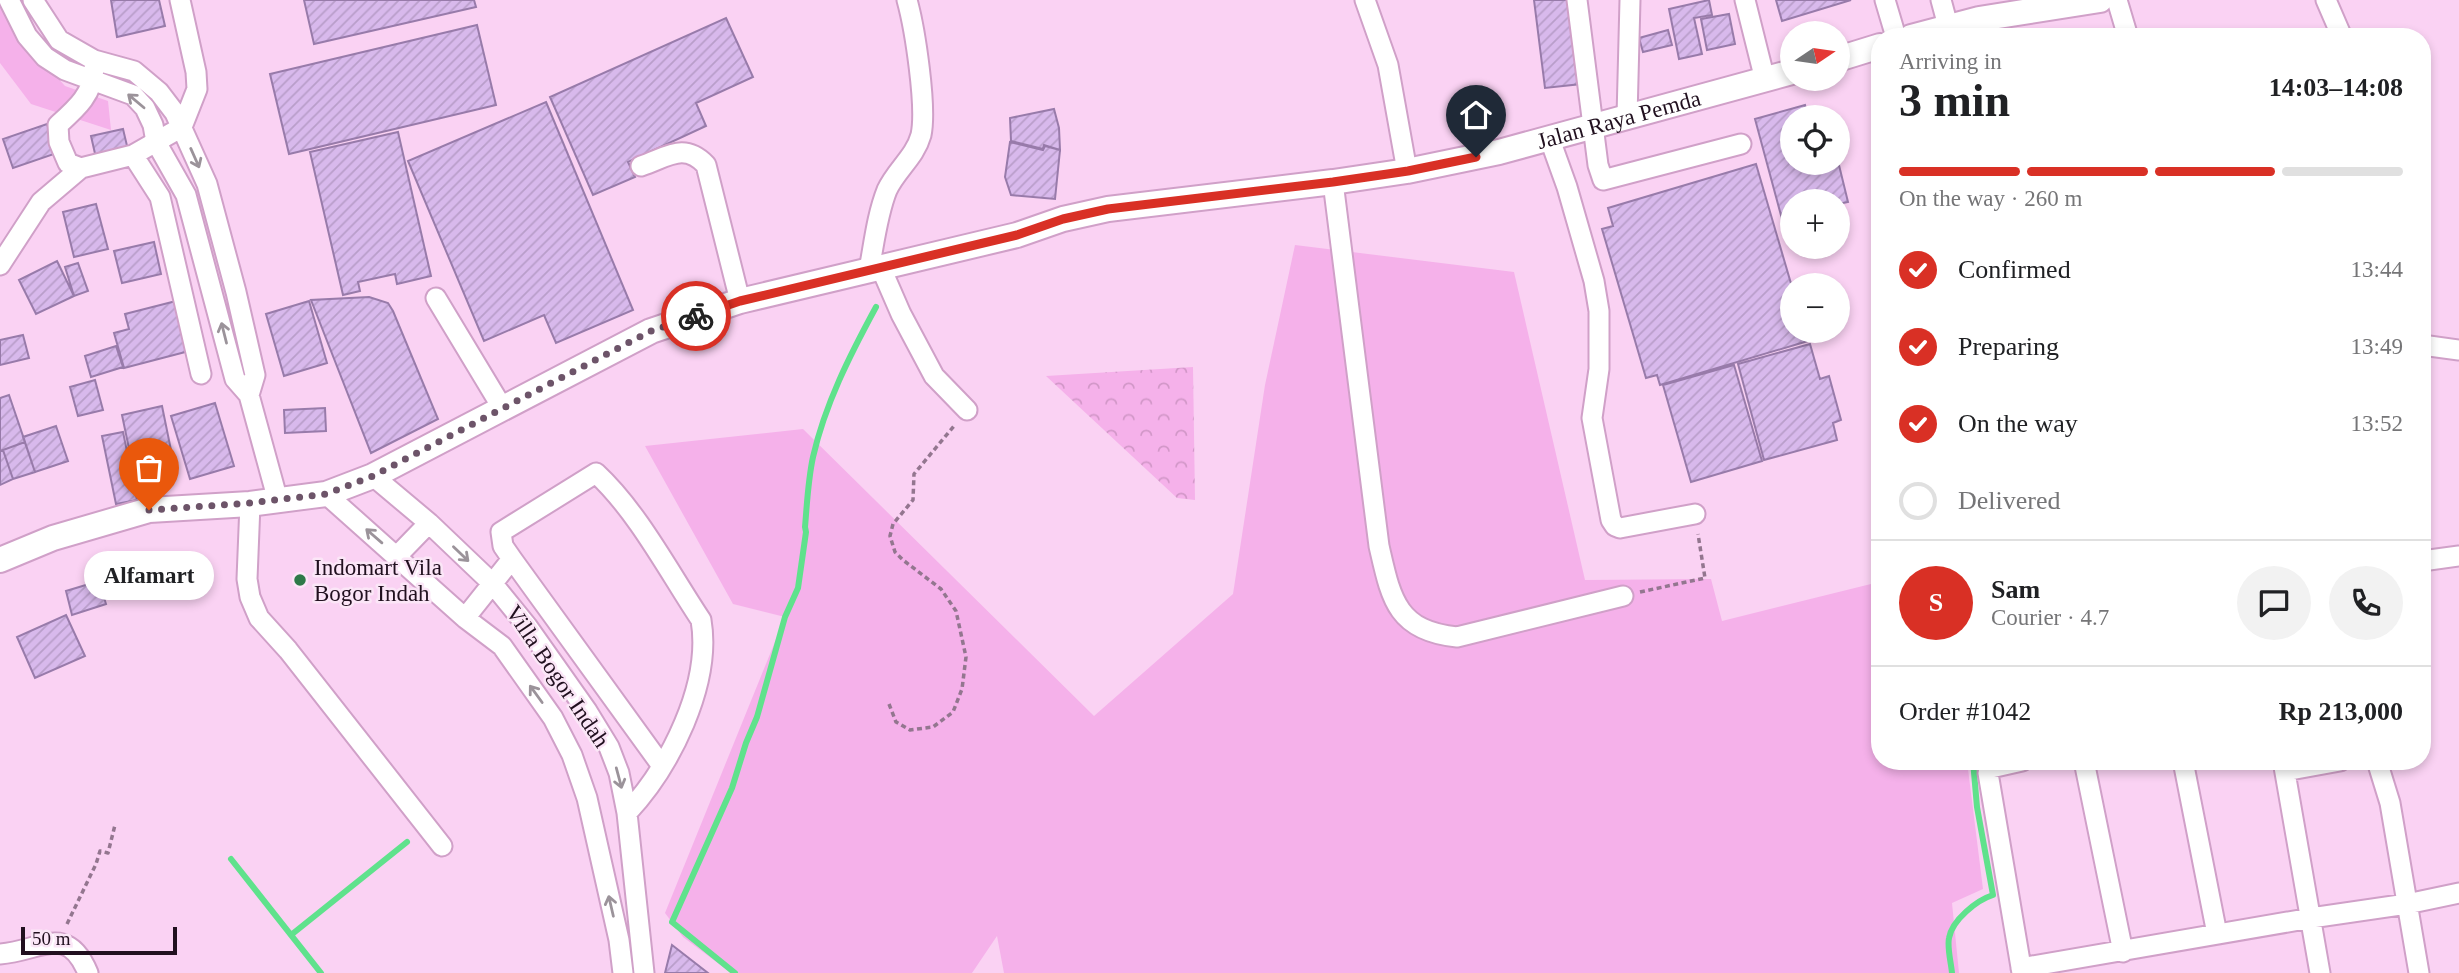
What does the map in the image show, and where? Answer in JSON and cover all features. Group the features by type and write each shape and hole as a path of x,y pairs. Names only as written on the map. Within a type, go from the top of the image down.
{"main road":[{"path":"1941,28 1981,28 2100,0"},
{"path":"1850,55 1871,49"},
{"name":"Jalan Raya Pemda","path":"0,560 54,538 149,510 278,501 326,494 373,476 651,331 740,301 1017,235 1063,219 1108,209 1333,182 1408,171 1499,152 1780,76"}],"street":[{"path":"9,0 27,37 45,57 65,70 133,95 145,108 153,125 156,142 186,195 235,379 249,395 278,501"},
{"path":"33,0 59,40 94,60 134,71 159,92 175,113 207,184 236,292 255,375 249,395"},
{"path":"0,265 41,202 81,168 133,155 182,127 197,89 196,72 180,0"},
{"path":"907,0 922,93 922,132 916,149 888,188 876,234 875,269 934,376 967,410"},
{"path":"1366,0 1388,65 1408,171"},
{"path":"1577,0 1598,165 1602,177 1606,180 1741,144"},
{"path":"1627,117 1630,0"},
{"path":"1745,0 1765,80"},
{"path":"1885,0 1893,28"},
{"path":"1941,0 1948,26"},
{"path":"2118,0 2126,28"},
{"path":"2326,0 2338,28"},
{"path":"81,168 68,163 59,142 58,125 83,102 93,80 94,60"},
{"path":"1549,137 1567,187 1600,310 1600,344 1592,418 1611,520 1620,528 1695,514"},
{"path":"641,166 685,151 697,155 706,165 740,301"},
{"path":"133,155 160,197 201,373"},
{"path":"1333,182 1379,546 1389,591 1398,608 1413,624 1440,635 1457,637 1623,596"},
{"path":"436,298 503,410"},
{"path":"2431,346 2459,350"},
{"path":"627,813 645,793 662,766 680,732 699,677 704,639 701,620 632,515 596,473 501,532 503,545 662,766"},
{"name":"Villa Bogor Indah","path":"373,476 429,523 493,584 535,637 609,747 619,773 627,813 644,973"},
{"name":"Villa Bogor Indah","path":"326,494 464,618 502,646 553,718 572,755 587,797 619,940 623,973"},
{"path":"250,503 247,579 250,597 259,618 288,650 442,846"},
{"path":"397,556 429,523"},
{"path":"2431,560 2459,556"},
{"path":"464,618 512,559"},
{"path":"1990,770 1988,773 2021,970 2459,893"},
{"path":"2086,770 2123,951"},
{"path":"2185,770 2217,934"},
{"path":"2285,770 2320,973"},
{"path":"2380,770 2390,803 2419,973"},
{"path":"619,940 640,936"},
{"path":"0,954 58,942 69,944 82,958 88,973"}],"path":[{"path":"889,704 896,722 910,730 933,727 953,712 962,689 966,657 956,611 941,589 895,552 890,536 893,524 913,500 914,474 967,410"},
{"path":"1623,596 1705,579 1695,514"},
{"path":"58,942 100,851 108,853 115,825"}],"green space":[{"path":"0,0 31,48 65,86 108,101 111,130 31,104 0,63"},
{"path":"1295,245 1514,272 1585,580 1711,579 1722,621 1871,584 1871,770 1968,770 1983,889 1952,903 1959,973 1004,973 997,936 972,973 731,973 683,937 665,913 785,617 733,604 645,446 803,429 1094,716 1233,594 1265,385"},
{"path":"1193,367 1195,500 1177,498 1046,376"}],"building":[{"path":"111,0 159,0 165,26 117,37"},
{"path":"304,0 474,0 476,7 314,44"},
{"path":"1534,0 1571,0 1581,84 1545,88"},
{"path":"1709,0 1712,15 1694,18 1702,54 1679,59 1669,9"},
{"path":"1776,0 1851,0 1782,21"},
{"path":"1729,14 1735,44 1707,50 1701,19"},
{"path":"726,18 753,77 696,103 706,126 628,162 635,177 593,195 550,97"},
{"path":"477,25 496,105 289,154 270,74"},
{"path":"1668,30 1672,45 1643,52 1639,38"},
{"path":"546,102 633,310 556,343 544,315 484,341 408,161"},
{"path":"1054,109 1059,128 1060,150 1011,141 1010,118"},
{"path":"1780,112 1780,175 1841,175 1845,189 1780,189 1780,212 1755,119"},
{"path":"47,124 57,153 13,168 3,139"},
{"path":"123,129 128,150 96,158 91,136"},
{"path":"398,132 431,276 397,284 395,274 358,282 360,291 343,295 310,152"},
{"path":"1010,142 1043,150 1045,146 1060,150 1055,199 1011,195 1005,177"},
{"path":"1756,164 1780,246 1780,259 1784,259 1788,273 1780,273 1780,343 1801,343 1660,385 1657,375 1646,378 1602,229 1613,226 1608,208"},
{"path":"96,204 108,249 74,257 63,212"},
{"path":"154,242 161,274 122,283 114,251"},
{"path":"57,261 74,296 36,314 19,280"},
{"path":"78,263 88,291 74,296 65,267"},
{"path":"369,297 388,303 393,311 438,419 371,453 311,300"},
{"path":"180,300 193,350 124,368 114,333 129,329 125,314"},
{"path":"309,301 327,363 284,376 266,314"},
{"path":"23,335 29,358 0,365 0,340"},
{"path":"1810,344 1820,379 1829,376 1841,420 1833,423 1837,440 1764,460 1738,364"},
{"path":"116,346 123,367 91,377 85,356"},
{"path":"1734,365 1762,461 1691,482 1663,385"},
{"path":"95,380 103,410 78,416 70,387"},
{"path":"9,395 25,442 0,451 0,398"},
{"path":"215,403 234,466 190,479 171,416"},
{"path":"162,406 172,455 132,463 122,415"},
{"path":"325,408 326,431 285,433 284,410"},
{"path":"56,426 68,461 35,472 23,437"},
{"path":"123,432 137,500 116,504 102,436"},
{"path":"25,442 35,472 13,479 3,450"},
{"path":"3,450 13,479 0,485 0,451"},
{"path":"99,581 106,604 72,615 66,591"},
{"path":"66,615 85,656 35,678 17,637"},
{"path":"672,945 708,973 665,973"}],"waterway":[{"path":"735,973 672,922 732,788 757,717 785,617 798,588 810,474 818,437 839,380 876,307"},
{"path":"1952,973 1948,946 1951,931 1966,912 1993,895 1977,807 1974,770"},
{"path":"291,935 407,842"},
{"path":"231,859 321,973"}],"way so far":[{"path":"149,510 278,501 326,494 373,476 651,331 696,316"}],"place":[{"name":"Alfamart","path":"149,510"},
{"name":"Indomart Vila Bogor Indah","path":"300,580"}],"route":[{"path":"696,316 740,301 1017,235 1063,219 1108,209 1333,182 1476,157"}]}
